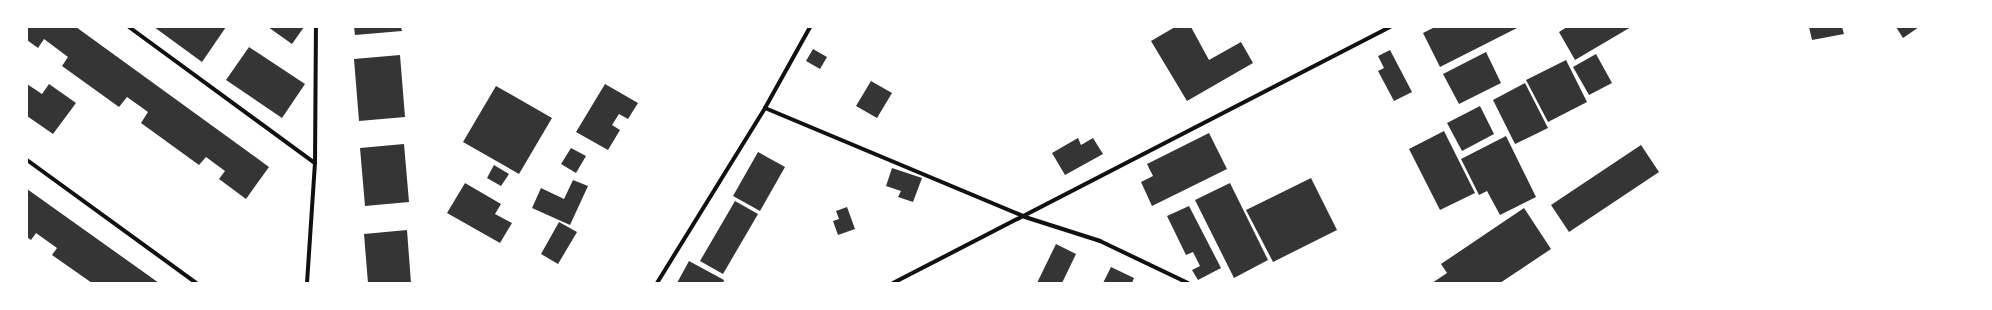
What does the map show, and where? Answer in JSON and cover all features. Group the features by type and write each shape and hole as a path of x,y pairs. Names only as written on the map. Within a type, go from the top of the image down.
{"street":[{"path":"128,27 315,163"},
{"path":"307,283 315,163 316,27"},
{"path":"657,283 765,108 810,27"},
{"path":"893,283 1025,217 1390,27"},
{"path":"765,108 1025,217 1100,241 1188,283"},
{"path":"27,160 196,283"}],"building":[{"path":"27,27 76,27 269,167 246,199 219,179 225,171 206,157 199,165 141,123 148,112 127,97 119,107 62,66 68,57 44,39 38,48 27,40"},
{"path":"154,27 226,27 202,62"},
{"path":"268,27 304,27 292,44"},
{"path":"354,27 401,27 402,31 355,35"},
{"path":"1175,27 1191,27 1209,60 1241,42 1253,63 1187,101 1151,41"},
{"path":"1435,27 1519,27 1440,67 1423,33"},
{"path":"1567,27 1631,27 1575,60 1559,32"},
{"path":"1809,27 1842,27 1844,34 1812,40"},
{"path":"1896,27 1919,27 1903,38"},
{"path":"249,47 305,84 282,118 226,80"},
{"path":"813,49 827,57 820,69 806,61"},
{"path":"1390,50 1412,92 1394,101 1378,71 1384,68 1378,56"},
{"path":"1486,52 1501,83 1459,104 1443,74"},
{"path":"1596,54 1612,83 1589,95 1573,67"},
{"path":"400,55 405,117 359,121 354,59"},
{"path":"1566,60 1587,102 1548,122 1526,80"},
{"path":"871,81 892,93 877,118 856,106"},
{"path":"1525,83 1548,128 1515,144 1493,100"},
{"path":"27,84 42,94 49,84 76,103 53,134 27,116"},
{"path":"605,84 638,103 628,119 619,114 612,125 620,130 608,150 576,132"},
{"path":"496,86 552,118 519,174 463,142"},
{"path":"1480,106 1494,134 1462,151 1447,123"},
{"path":"1444,131 1475,193 1440,210 1409,149"},
{"path":"1209,133 1227,169 1152,206 1141,182 1153,176 1147,164"},
{"path":"1506,136 1536,197 1500,215 1487,191 1479,195 1461,159"},
{"path":"1078,138 1081,145 1093,138 1103,154 1065,175 1052,153"},
{"path":"404,144 409,202 365,206 360,148"},
{"path":"1641,145 1659,172 1569,232 1551,205"},
{"path":"571,148 586,156 576,173 561,164"},
{"path":"758,152 785,167 760,211 733,196"},
{"path":"494,165 509,174 501,186 487,178"},
{"path":"892,168 922,178 913,202 898,197 901,191 886,186"},
{"path":"1311,178 1337,230 1273,262 1246,210"},
{"path":"573,180 588,186 570,225 532,208 541,188 564,199"},
{"path":"465,183 501,204 495,214 512,223 500,243 447,213"},
{"path":"1230,183 1268,260 1234,278 1195,200"},
{"path":"27,189 159,283 92,283 52,255 57,248 36,233 31,240 27,237"},
{"path":"735,201 758,214 723,274 700,261"},
{"path":"1189,206 1221,268 1198,280 1192,270 1200,266 1193,252 1186,255 1167,216"},
{"path":"847,207 855,229 838,235 833,221 839,219 836,211"},
{"path":"1524,208 1551,249 1500,283 1432,283 1447,273 1441,264"},
{"path":"559,222 577,232 558,264 541,254"},
{"path":"407,230 411,283 368,283 364,234"},
{"path":"1056,244 1076,254 1062,283 1037,283"},
{"path":"689,261 724,280 723,283 677,283"},
{"path":"1111,267 1134,278 1132,283 1103,283"}]}
